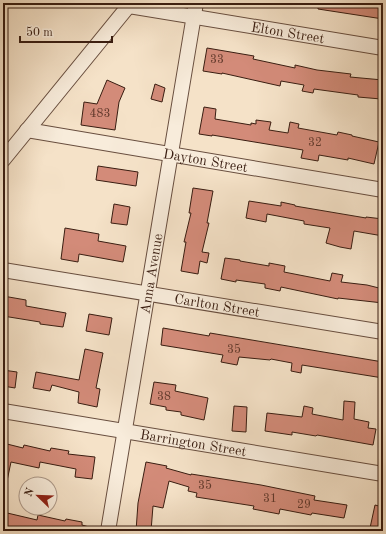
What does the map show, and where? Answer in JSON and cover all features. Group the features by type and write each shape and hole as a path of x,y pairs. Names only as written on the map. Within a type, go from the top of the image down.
{"street":[{"path":"3,160 130,4 195,10"},
{"name":"Elton Street","path":"195,10 383,48"},
{"name":"Anna Avenue","path":"108,531 195,10"},
{"name":"Dayton Street","path":"27,130 383,190"},
{"name":"Carlton Street","path":"3,270 383,332"},
{"name":"Barrington Street","path":"3,411 383,474"}],"building":[{"path":"318,3 383,3 383,19 318,9"},
{"path":"207,48 254,56 253,59 295,68 295,65 317,70 351,74 350,77 383,80 381,99 358,97 358,95 314,89 313,93 302,91 304,85 281,81 280,86 222,73 203,71"},
{"path":"107,80 125,88 119,102 115,130 81,125 84,102 97,104"},
{"path":"155,84 165,88 162,102 151,99"},
{"path":"204,107 216,109 215,119 251,125 251,123 256,124 256,120 271,122 269,130 288,133 290,122 299,124 298,128 337,135 338,132 379,142 374,164 348,158 348,160 319,155 318,161 301,158 303,150 199,134"},
{"path":"98,166 138,172 136,186 96,180"},
{"path":"193,188 213,191 207,223 209,223 202,252 209,253 207,263 200,261 198,274 181,271 186,242 184,242 191,213 189,213"},
{"path":"249,201 281,206 281,202 295,206 366,218 383,219 383,236 354,231 351,249 340,247 326,243 330,228 304,224 304,221 267,214 266,222 246,218"},
{"path":"114,204 130,207 127,225 111,223"},
{"path":"65,228 99,234 98,241 126,246 123,262 79,254 78,262 61,259"},
{"path":"225,258 269,266 269,263 285,266 284,272 330,281 332,273 343,275 341,282 367,285 383,289 383,303 338,299 281,287 280,291 265,288 265,284 236,280 236,282 221,279"},
{"path":"3,296 26,300 26,306 66,313 63,327 3,316"},
{"path":"89,314 112,318 109,335 86,331"},
{"path":"163,328 209,336 210,333 383,362 383,378 302,365 301,373 291,371 292,363 271,359 239,357 237,365 221,362 223,355 161,345"},
{"path":"85,349 103,353 96,388 100,389 97,407 78,403 79,392 52,385 50,391 33,388 36,372 79,380"},
{"path":"3,370 17,372 15,388 3,386"},
{"path":"154,382 176,385 175,391 208,398 204,420 181,415 181,412 166,410 166,407 150,404"},
{"path":"344,401 355,402 354,419 369,422 368,428 376,429 373,445 317,435 292,432 292,435 265,431 267,413 302,417 304,406 313,408 312,414 343,420"},
{"path":"234,406 247,407 246,432 232,431"},
{"path":"3,443 23,448 24,445 50,451 51,448 69,451 68,454 95,457 92,479 75,477 76,469 40,462 39,468 11,462 7,481 3,480"},
{"path":"146,462 167,466 166,468 191,475 261,485 315,496 314,500 347,505 344,518 312,513 311,515 280,509 279,514 253,509 254,506 196,497 197,493 188,491 189,487 169,481 163,508 153,506 151,531 136,531 138,503"},
{"path":"375,505 383,507 383,530 370,528"},
{"path":"3,512 37,520 38,516 42,516 65,521 66,519 82,522 82,525 89,527 89,531 17,531 3,528"}]}
